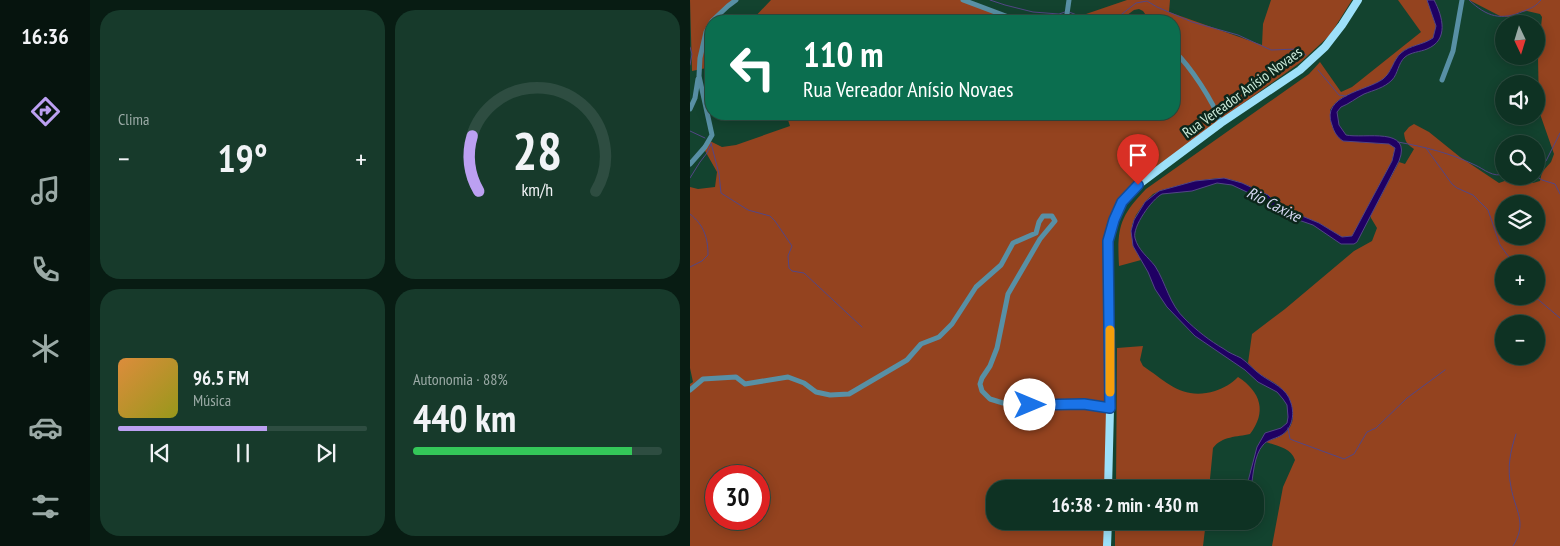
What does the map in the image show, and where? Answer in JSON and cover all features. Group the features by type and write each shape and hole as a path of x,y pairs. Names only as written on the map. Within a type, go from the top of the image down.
{"main road":[{"name":"Rua Vereador Anísio Novaes","path":"1108,480 1110,408 1108,241 1122,202 1138,185 1221,123 1300,70 1325,46 1358,0"},
{"path":"1107,546 1108,530"}],"street":[{"path":"719,15 736,0"},
{"path":"963,0 1003,15"},
{"path":"1067,15 1069,0"},
{"path":"1442,80 1453,51 1462,0"},
{"path":"690,109 695,98 705,36"},
{"path":"1180,57 1216,109 1221,123"},
{"path":"699,76 705,103"},
{"path":"690,164 705,148 712,135 709,120"},
{"path":"690,390 703,379 736,378 745,384 788,377 804,383 816,392 830,395 849,394 907,360 920,344 939,337 952,324 976,287 1001,265 1013,243 1036,233 1039,222 1044,216 1052,216 1055,221 1040,239 1008,294 997,348 980,384 982,391 990,400 1003,403 1040,405 1084,404 1110,408"}],"shaded area":[{"path":"690,0 737,0 721,15 705,15 705,68 692,71"},
{"path":"771,0 965,0 997,15 972,15 757,15"},
{"path":"1127,0 1170,0 1169,12 1177,15 1146,15 1139,9 1127,15 1071,14 1086,14"},
{"path":"1271,0 1352,0 1330,35 1301,62 1224,117 1119,202 1105,235 1107,289 1104,342 1109,407 1109,480 986,480 986,530 1108,530 1107,546 690,546 690,384 693,382 690,368 690,187 698,189 715,187 717,172 704,149 710,141 722,147 736,145 790,126 788,120 1180,120 1180,16 1262,45 1263,24"},
{"path":"1398,0 1427,0 1436,26 1433,38 1405,50 1398,56 1383,79 1347,95 1330,110 1339,138 1343,141 1389,144 1395,148 1392,161 1352,236 1342,237 1319,223 1280,207 1268,195 1233,180 1219,178 1195,181 1162,190 1153,194 1145,202 1132,225 1135,249 1141,260 1119,266 1119,242 1122,224 1130,208 1146,189 1309,74 1320,62 1341,92 1352,87 1421,32"},
{"path":"1469,0 1560,0 1560,546 1272,546 1283,487 1295,460 1287,450 1266,442 1287,431 1293,419 1293,413 1292,406 1281,388 1248,363 1252,334 1354,251 1372,241 1377,228 1371,215 1399,162 1405,164 1414,149 1405,139 1404,133 1414,124 1429,132 1460,157 1495,180 1495,185 1545,185 1545,169 1551,162 1554,154 1544,125 1545,75 1538,75 1538,65 1545,65 1545,15 1527,11 1515,15 1498,15"},
{"path":"1143,346 1140,360 1143,366 1168,384 1184,392 1194,394 1215,391 1230,384 1238,377 1252,389 1259,403 1259,418 1250,434 1225,439 1213,448 1210,480 1116,480 1117,348"},
{"path":"1115,530 1205,530 1203,546 1115,546"}],"water":[{"name":"Rio Caxixe","path":"1427,0 1434,0 1440,14 1442,28 1439,40 1427,49 1405,57 1394,78 1389,83 1341,107 1337,112 1339,125 1346,135 1393,138 1399,143 1401,150 1399,161 1357,242 1354,244 1341,244 1313,225 1281,214 1264,200 1232,185 1217,183 1192,191 1162,194 1148,207 1137,227 1135,233 1136,242 1155,266 1171,300 1180,313 1203,335 1228,352 1241,358 1258,373 1279,386 1289,398 1293,412 1292,422 1284,433 1263,445 1254,466 1252,480 1248,480 1257,447 1265,433 1281,428 1287,423 1287,405 1277,392 1258,382 1245,370 1195,336 1167,307 1155,289 1148,272 1133,246 1131,231 1134,220 1145,202 1159,191 1195,181 1224,178 1242,183 1268,195 1280,207 1319,223 1342,237 1352,236 1392,161 1395,148 1389,144 1343,141 1339,138 1332,125 1330,115 1333,107 1347,95 1383,79 1398,56 1405,50 1433,38 1436,26"}],"waterway":[{"path":"990,0 1033,12 1059,14 1065,12"},
{"path":"1469,0 1488,14 1495,16 1516,14 1536,5 1541,0"},
{"path":"1121,15 1136,3 1147,1 1176,15"},
{"path":"1069,12 1077,15"},
{"path":"1180,17 1238,35 1271,50 1298,49 1306,55"},
{"path":"690,47 692,54 690,65"},
{"path":"1318,70 1339,95 1346,96"},
{"path":"690,131 705,138"},
{"path":"1545,162 1560,133"},
{"path":"1398,142 1447,154 1495,175"},
{"path":"711,143 719,174 721,193 748,210 770,216 792,246 788,256 789,268 792,271 804,273 862,327"},
{"path":"690,178 711,144"},
{"path":"1426,148 1452,184 1473,195 1488,210 1500,245 1507,255"},
{"path":"1545,181 1555,184 1560,194"},
{"path":"690,214 702,227 707,243 708,255 702,261 690,267"},
{"path":"1545,305 1560,318"},
{"path":"1288,428 1290,439 1344,459 1354,454 1367,432 1376,428 1407,398 1445,370"},
{"path":"1513,546 1520,530 1519,516 1509,473 1516,434"}],"slow traffic":[{"path":"1110,330 1110,392"}],"route":[{"path":"1030,405 1084,404 1110,408 1108,241 1122,202 1138,185"}]}
